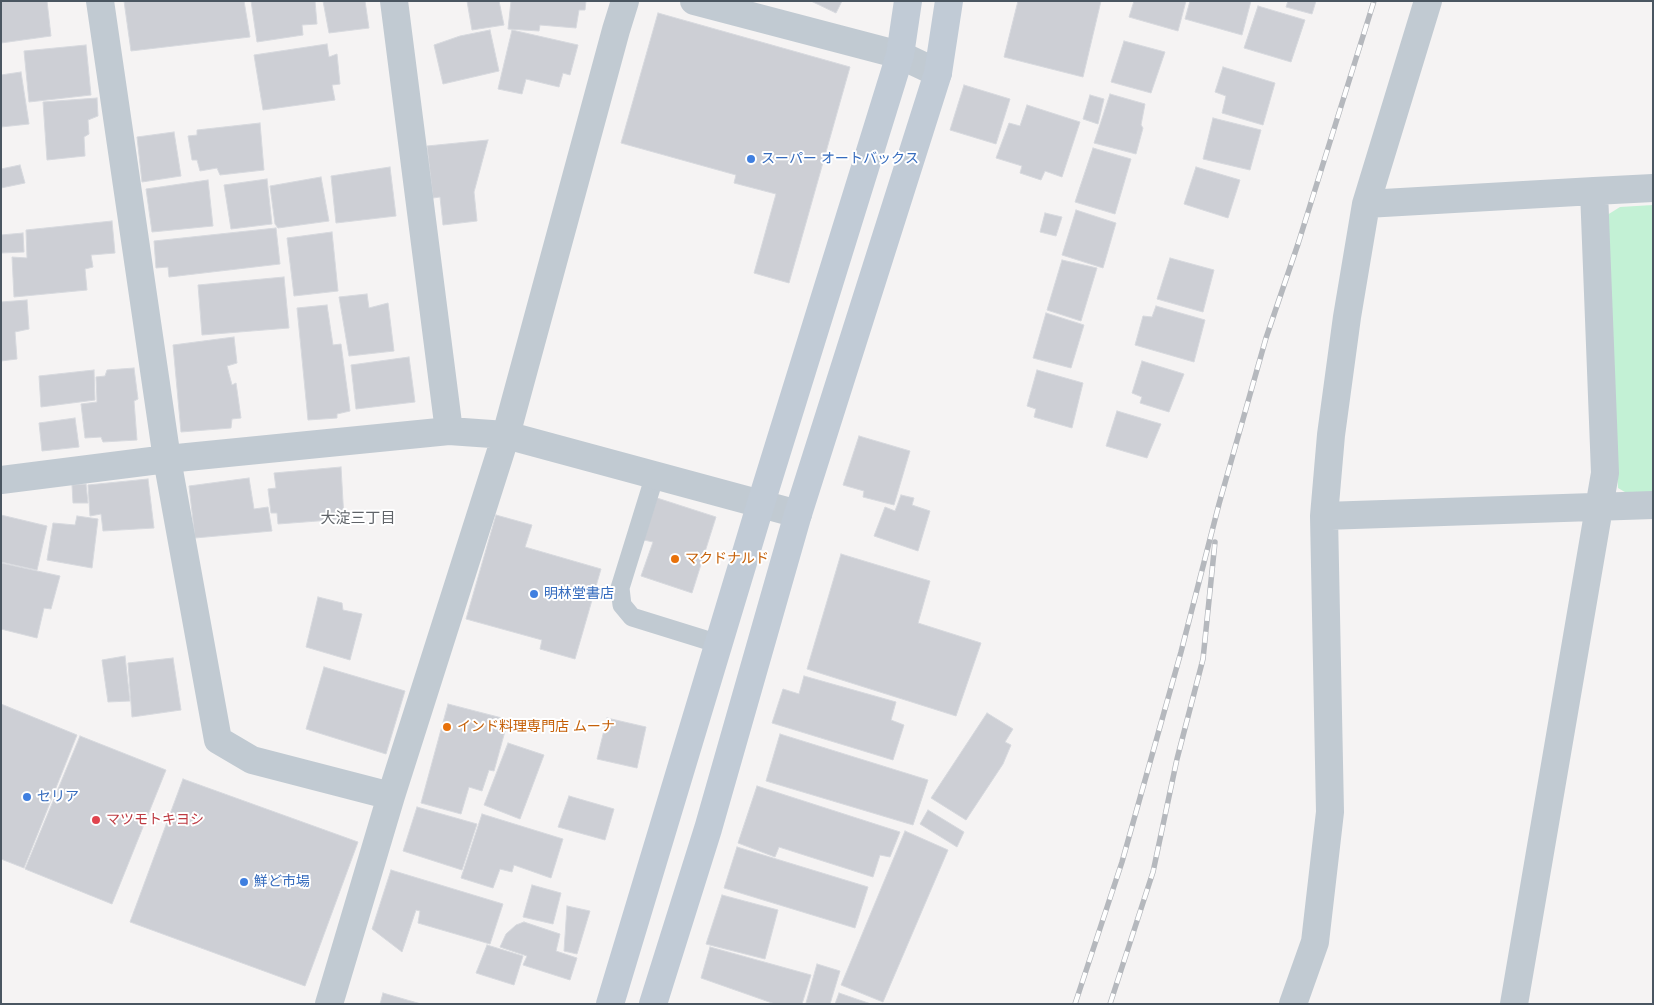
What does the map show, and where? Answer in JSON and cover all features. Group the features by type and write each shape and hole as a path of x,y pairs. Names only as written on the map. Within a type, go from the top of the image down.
{"street":[{"path":"100,1 167,459 218,740 252,760 391,796"},
{"path":"394,1 449,431"},
{"path":"329,1004 391,796 506,434 625,1"},
{"path":"694,1 900,55 938,73"},
{"path":"610,1004 761,504 900,55 908,1"},
{"path":"653,1004 708,829 798,514 938,73 949,1"},
{"path":"1293,1004 1315,942 1330,812 1324,516 1330,435 1366,204 1428,1"},
{"path":"1366,204 1653,188"},
{"path":"1514,1004 1600,507 1604,472 1594,190"},
{"path":"1,480 167,459 449,431 506,434 798,514"},
{"path":"1324,516 1653,505"}],"lane":[{"path":"655,475 620,588 622,605 632,617 719,644"}],"green space":[{"path":"1653,205 1653,494 1630,495 1618,488 1604,217 1620,207"}],"building":[{"path":"1,1 47,1 51,36 1,43"},
{"path":"124,1 244,1 250,37 131,51"},
{"path":"251,1 315,1 317,24 302,25 303,35 257,42"},
{"path":"323,1 365,1 369,28 329,33"},
{"path":"467,1 499,1 504,25 472,30"},
{"path":"511,1 586,1 585,10 579,10 576,28 540,25 539,31 508,29"},
{"path":"811,1 842,1 836,13"},
{"path":"1018,1 1101,1 1083,77 1004,57"},
{"path":"1134,1 1186,1 1178,31 1129,17"},
{"path":"1190,1 1251,1 1242,35 1185,19"},
{"path":"1288,1 1316,1 1312,14 1286,7"},
{"path":"1258,6 1305,20 1291,62 1244,48"},
{"name":"スーパー オートバックス","path":"658,13 850,67 789,283 754,273 776,194 734,183 736,175 621,143"},
{"path":"490,30 499,71 443,84 434,45 460,36"},
{"path":"512,30 578,45 570,75 563,73 559,87 526,79 522,94 498,89"},
{"path":"1124,41 1165,52 1151,93 1111,82"},
{"path":"327,44 329,57 337,54 340,84 332,85 335,100 263,110 254,55"},
{"path":"86,45 91,95 29,102 24,51"},
{"path":"1223,67 1275,83 1263,125 1222,113 1226,96 1215,92"},
{"path":"21,72 29,124 1,127 1,75"},
{"path":"964,85 1010,99 996,144 950,130"},
{"path":"1110,94 1145,104 1141,125 1143,128 1136,154 1094,143"},
{"path":"1090,95 1104,99 1098,124 1083,119"},
{"path":"97,98 98,116 88,120 89,134 84,137 85,156 47,160 43,102"},
{"path":"1027,105 1080,122 1062,177 1045,171 1041,180 1020,173 1022,166 996,158 1009,123 1020,126"},
{"path":"1213,118 1261,130 1250,170 1203,159"},
{"path":"260,123 264,170 220,175 217,168 200,171 197,160 192,160 188,136 197,135 197,130"},
{"path":"174,132 181,176 142,182 137,137"},
{"path":"488,140 474,192 477,221 443,225 440,197 433,198 427,146"},
{"path":"1093,148 1131,159 1115,214 1075,202"},
{"path":"20,165 25,183 1,188 1,169"},
{"path":"390,167 396,216 336,223 331,176"},
{"path":"1196,167 1240,180 1228,218 1184,204"},
{"path":"321,177 329,221 278,228 275,224 270,186"},
{"path":"267,179 272,224 231,229 224,185"},
{"path":"208,180 213,226 152,232 146,189"},
{"path":"1076,210 1116,223 1103,268 1062,255"},
{"path":"1045,213 1062,217 1056,236 1040,232"},
{"path":"112,221 115,253 91,255 93,267 85,269 87,290 14,297 12,257 27,258 26,230"},
{"path":"276,228 280,264 169,277 168,267 156,268 154,241"},
{"path":"332,232 338,291 294,296 287,238"},
{"path":"23,233 24,252 1,253 1,235"},
{"path":"1170,258 1214,270 1203,312 1157,299"},
{"path":"1062,260 1097,268 1081,321 1047,310"},
{"path":"284,277 289,328 202,335 198,285"},
{"path":"367,294 369,308 388,303 394,351 349,356 339,297"},
{"path":"27,300 29,329 15,332 17,359 1,361 1,302"},
{"path":"327,305 333,345 341,344 350,411 337,414 337,418 308,420 297,308"},
{"path":"1156,306 1205,320 1194,362 1135,345 1143,316 1152,317"},
{"path":"1046,313 1084,325 1071,368 1033,358"},
{"path":"234,337 237,363 227,366 232,385 236,383 241,418 232,419 231,428 181,432 173,345"},
{"path":"409,357 415,402 356,409 351,365"},
{"path":"1142,361 1184,374 1169,412 1140,403 1142,397 1132,393"},
{"path":"134,368 138,399 134,401 137,440 103,442 101,437 85,438 81,404 97,402 96,377 105,376 107,370"},
{"path":"94,370 95,400 41,407 39,376"},
{"path":"1037,370 1083,383 1072,428 1034,417 1036,409 1027,406"},
{"path":"1117,411 1161,424 1147,458 1106,446"},
{"path":"75,418 79,447 42,451 39,423"},
{"path":"859,436 910,451 894,505 863,497 864,491 843,485"},
{"path":"341,467 344,519 278,524 277,513 271,513 268,489 276,488 274,473"},
{"path":"249,478 254,509 268,507 272,531 195,538 189,486"},
{"path":"148,479 154,528 103,531 101,514 90,516 88,485"},
{"path":"86,484 88,503 73,503 72,485"},
{"path":"901,495 914,498 912,505 930,511 918,551 874,536 885,507 895,511"},
{"name":"マクドナルド","path":"657,498 716,517 692,593 641,576 653,542 644,540"},
{"path":"1,515 47,526 37,570 1,562"},
{"name":"明林堂書店","path":"496,515 532,525 525,547 601,569 575,659 540,649 542,640 466,619"},
{"path":"77,516 98,519 92,568 47,560 53,523 75,525"},
{"path":"841,554 930,581 918,623 981,643 956,716 807,669"},
{"path":"1,563 60,576 51,609 44,608 37,638 1,629"},
{"path":"318,597 342,603 343,610 362,614 350,660 306,647"},
{"path":"125,656 130,701 108,702 102,660"},
{"path":"173,658 181,710 132,717 128,663"},
{"path":"324,667 405,691 386,754 306,729"},
{"path":"804,676 896,702 891,720 904,725 893,760 772,723 783,689 799,694"},
{"name":"セリア","path":"1,704 77,735 24,868 1,859"},
{"path":"448,704 502,718 502,724 507,724 494,771 489,770 482,791 469,787 461,814 421,803"},
{"path":"987,713 1013,729 1005,742 1011,745 1003,764 966,820 931,798"},
{"path":"607,718 646,727 637,768 597,759"},
{"path":"780,734 928,780 913,825 766,781"},
{"name":"マツモトキヨシ","path":"80,736 166,770 112,904 25,869"},
{"path":"508,743 544,755 520,819 484,805"},
{"name":"鮮ど市場","path":"183,779 358,842 305,986 130,922"},
{"path":"757,786 900,832 890,857 880,855 873,877 779,847 775,857 738,843"},
{"path":"569,796 614,809 605,840 558,827"},
{"path":"417,807 477,824 462,870 403,851"},
{"path":"928,810 964,832 957,847 920,824"},
{"path":"482,814 563,839 551,878 514,865 512,872 500,869 493,888 461,878"},
{"path":"905,831 948,850 883,1002 841,985"},
{"path":"737,847 868,887 855,928 724,888"},
{"path":"391,870 503,904 490,944 418,923 420,911 416,910 402,952 372,929"},
{"path":"532,885 561,893 553,924 523,917"},
{"path":"722,895 778,910 765,959 706,944"},
{"path":"567,906 590,911 577,954 564,951"},
{"path":"524,922 560,934 556,951 577,958 570,980 523,965 527,956 500,947 506,934 516,925"},
{"path":"487,945 523,956 514,985 476,973"},
{"path":"710,947 811,975 802,1004 775,1004 701,978"},
{"path":"817,964 840,971 830,1004 806,1003"},
{"path":"383,993 421,1004 380,1004"},
{"path":"839,993 871,1004 835,1004"}],"railway":[{"path":"1075,1004 1122,862 1266,338 1298,244 1374,1"},
{"path":"1110,1004 1153,872 1177,759 1203,659 1215,542"}],"place":[{"name":"スーパー オートバックス","path":"751,159"},
{"name":"マクドナルド","path":"675,559"},
{"name":"明林堂書店","path":"534,594"},
{"name":"インド料理専門店 ムーナ","path":"447,727"},
{"name":"セリア","path":"27,797"},
{"name":"マツモトキヨシ","path":"96,820"},
{"name":"鮮ど市場","path":"244,882"}],"district":[{"name":"大淀三丁目","path":"358,519"}]}
